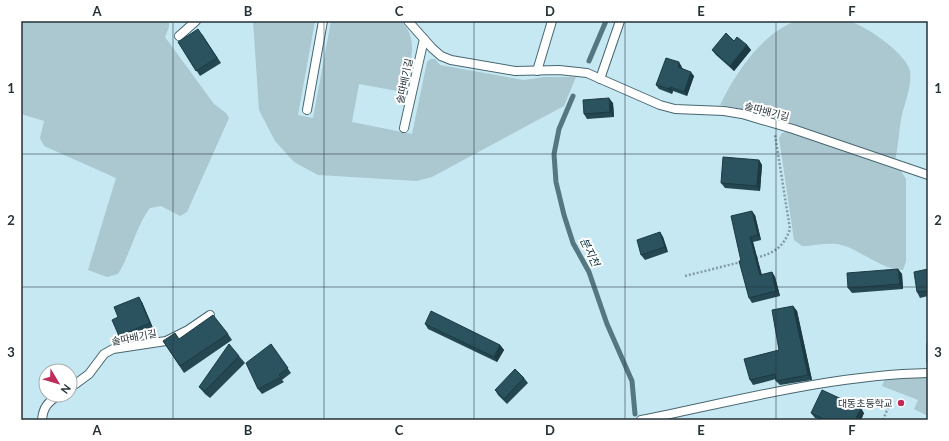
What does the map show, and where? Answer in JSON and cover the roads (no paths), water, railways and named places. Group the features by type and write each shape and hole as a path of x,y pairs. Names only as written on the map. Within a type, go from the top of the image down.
{"lane":[{"path":"179,36 196,21"},
{"path":"308,110 323,21"},
{"name":"솔따배기길","path":"408,21 441,56 451,60 515,71 575,71 587,73 660,105 689,110 724,111 773,123 928,175"},
{"path":"537,71 552,21"},
{"path":"600,79 620,21"},
{"name":"솔따배기길","path":"404,128 424,39"},
{"name":"솔따배기길","path":"78,382 89,374 100,358 113,349 166,341 188,330 210,315"},
{"path":"641,420 774,392 868,377 928,373"},
{"path":"42,420 43,412 47,403"}],"waterway":[{"name":"분지천","path":"589,61 606,21"},
{"name":"분지천","path":"573,96 559,129 554,154 556,182 573,243 589,272 607,324 632,381 635,414"}],"place":[{"name":"대동초등학교","path":"901,403"}]}
